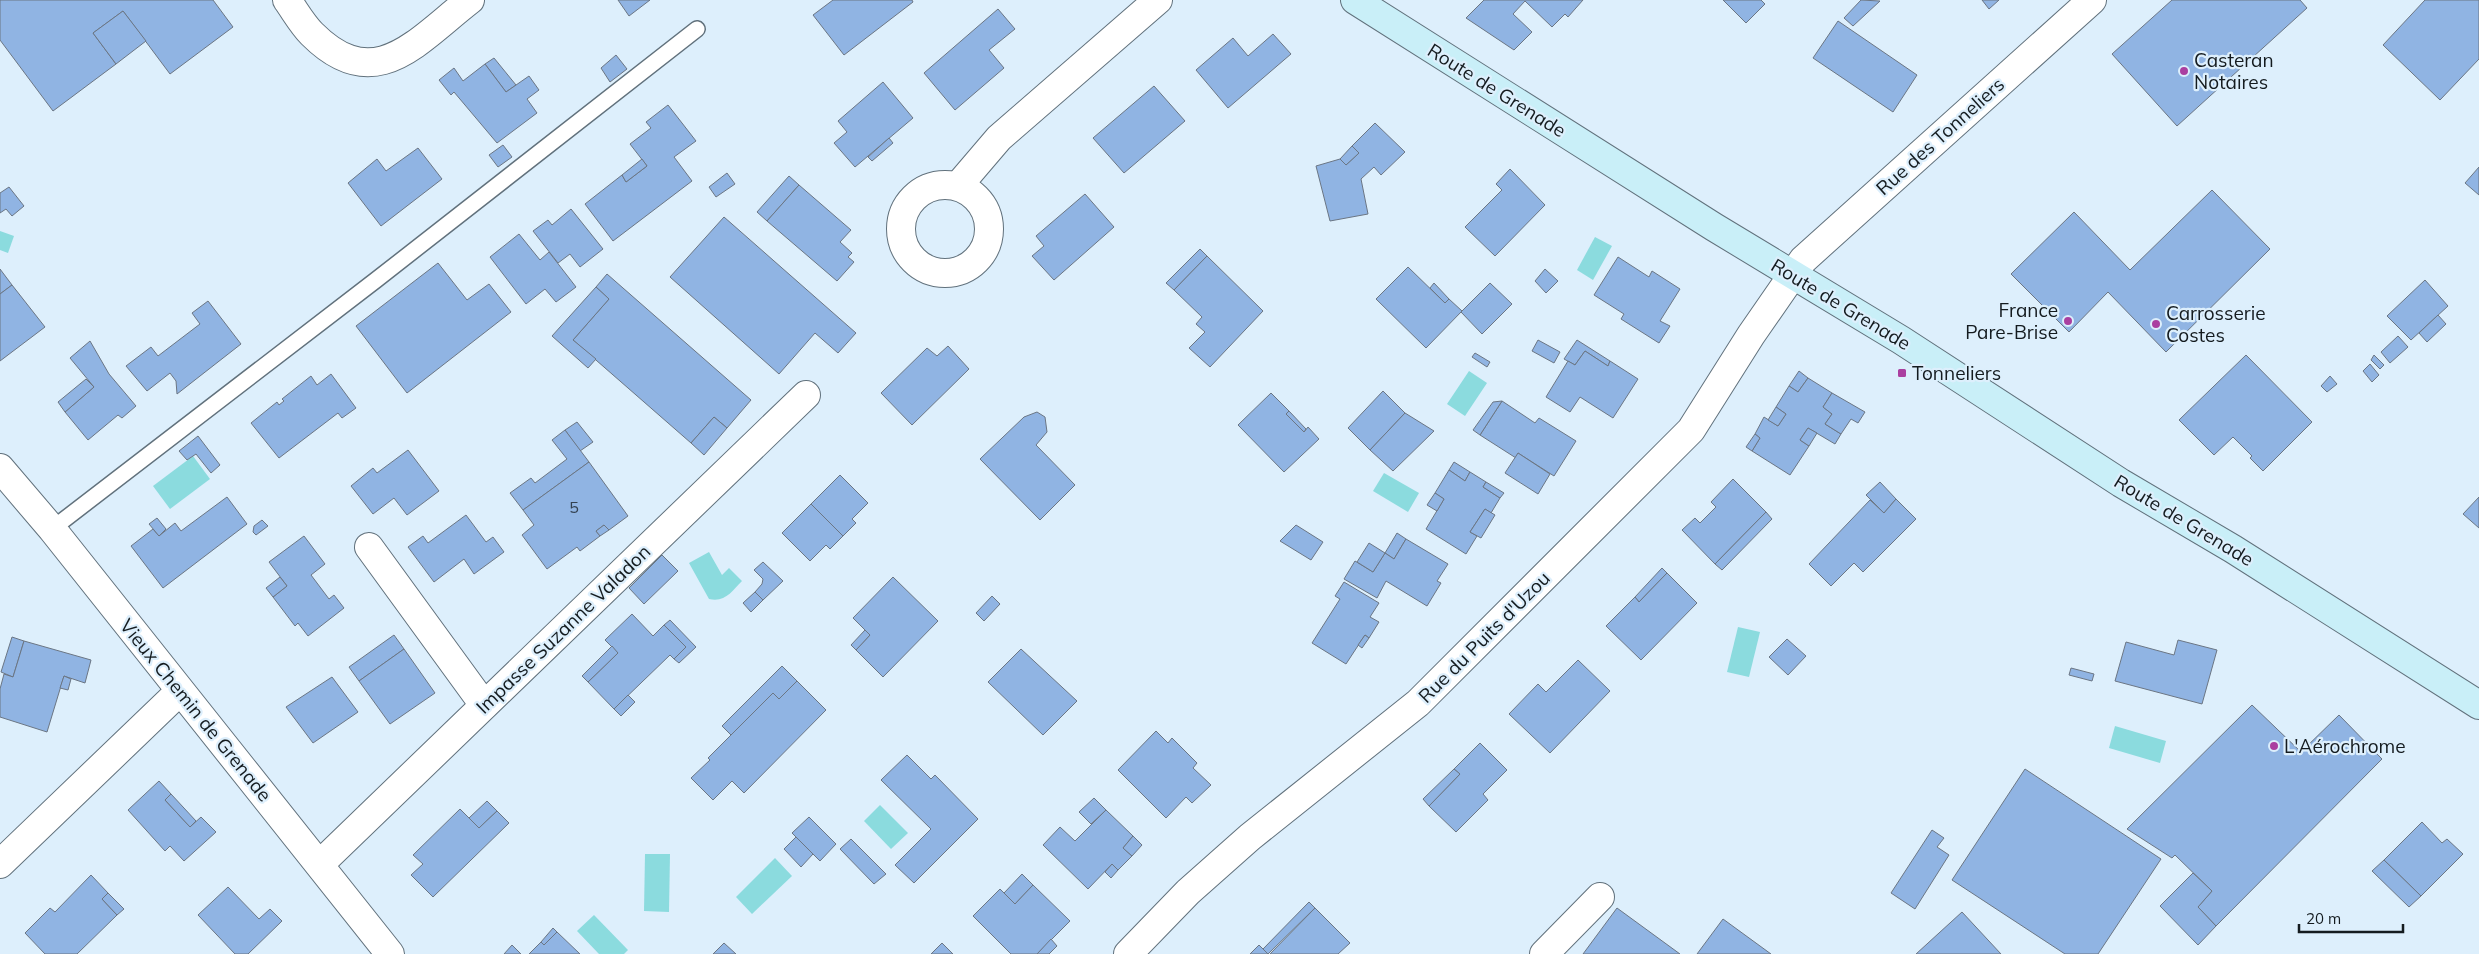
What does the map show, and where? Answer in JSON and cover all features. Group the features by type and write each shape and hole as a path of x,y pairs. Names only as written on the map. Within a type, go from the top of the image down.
{"main road":[{"name":"Route de Grenade","path":"1355,0 1793,275 1901,340 2113,477 2233,549 2479,705"}],"street":[{"path":"287,0 311,33 335,54 358,63 378,64 400,54 470,0"},
{"path":"958,186 999,138 1158,0"},
{"name":"Rue des Tonneliers","path":"1793,275 1804,260 1818,247 2092,0"},
{"name":"Rue du Puits d'Uzou","path":"1128,954 1188,892 1250,837 1418,703 1691,430 1751,335 1793,275"},
{"name":"Impasse Suzanne Valadon","path":"320,864 806,395"},
{"name":"Vieux Chemin de Grenade","path":"0,468 52,529 390,954"},
{"path":"369,547 484,705"},
{"path":"0,864 180,692"},
{"path":"1544,954 1600,897"}],"lane":[{"path":"52,529 376,280 697,29"}],"shaded area":[{"path":"0,231 14,236 8,253 0,250"},
{"path":"1595,237 1612,246 1593,280 1577,270"},
{"path":"1469,371 1487,383 1465,416 1447,404"},
{"path":"193,456 210,479 170,509 153,486"},
{"path":"1384,473 1419,493 1408,512 1373,491"},
{"path":"709,552 722,575 729,568 742,581 724,598 709,599 689,563"},
{"path":"1738,627 1760,632 1749,677 1727,672"},
{"path":"2115,726 2166,741 2160,763 2109,748"},
{"path":"880,805 908,833 891,849 864,821"},
{"path":"645,854 670,854 669,912 644,911"},
{"path":"775,858 792,876 752,914 736,897"},
{"path":"594,915 628,950 624,954 599,954 577,931"}],"building":[{"path":"0,0 213,0 233,27 170,74 123,11 93,33 116,64 53,111 0,40"},
{"path":"618,0 650,0 629,16"},
{"path":"833,0 912,0 913,2 844,55 813,15"},
{"path":"1484,0 1583,0 1568,17 1565,14 1552,27 1525,1 1513,14 1532,32 1514,50 1466,18"},
{"path":"1723,0 1761,0 1765,4 1746,23"},
{"path":"1861,0 1880,1 1853,26 1844,18"},
{"path":"1982,0 1999,0 1989,9"},
{"path":"2172,0 2300,0 2307,8 2177,126 2112,54"},
{"path":"2425,0 2479,0 2479,59 2440,100 2383,45"},
{"path":"998,9 1015,29 989,50 1004,68 955,110 924,73"},
{"path":"123,11 146,41 116,64 93,33"},
{"path":"1838,21 1917,75 1893,112 1813,58"},
{"path":"1273,34 1291,54 1228,108 1196,70 1233,38 1248,56"},
{"path":"616,55 627,69 610,82 601,68"},
{"path":"494,58 516,85 506,92 485,64"},
{"path":"485,64 506,92 529,76 539,90 527,99 537,113 497,143 454,92 451,95 439,80 454,68 463,81"},
{"path":"883,82 913,118 855,167 834,143 847,132 838,121"},
{"path":"1154,86 1185,121 1124,173 1093,138"},
{"path":"668,105 696,141 674,157 692,181 613,241 585,204 622,175 626,182 647,166 630,144 651,128 646,122"},
{"path":"1375,123 1405,152 1381,175 1374,167 1361,179 1368,214 1330,221 1316,166 1340,159 1346,165 1359,153 1352,146"},
{"path":"889,138 893,143 872,161 868,157"},
{"path":"503,145 512,157 498,167 489,155"},
{"path":"1352,146 1359,153 1346,165 1340,159"},
{"path":"418,148 442,179 381,226 348,183 377,159 386,171"},
{"path":"642,159 647,166 626,182 622,175"},
{"path":"2479,167 2479,195 2465,183"},
{"path":"1510,169 1545,205 1495,256 1465,227 1502,190 1496,184"},
{"path":"727,173 735,184 716,197 709,187"},
{"path":"789,176 799,185 767,221 757,212"},
{"path":"799,185 851,230 840,242 852,253 848,257 854,262 837,281 767,221"},
{"path":"9,187 24,206 12,216 6,209 0,213 0,193"},
{"path":"2212,190 2270,249 2166,352 2108,292 2069,332 2011,274 2074,212 2130,270"},
{"path":"1085,194 1114,227 1054,280 1032,256 1044,246 1036,236"},
{"path":"571,209 603,249 580,267 570,254 558,263 533,231 548,220 552,225"},
{"path":"724,217 856,333 838,353 815,333 779,374 670,277"},
{"path":"519,234 540,260 549,252 576,287 556,302 545,289 526,304 490,257"},
{"path":"1200,249 1207,256 1174,290 1166,283"},
{"path":"1207,256 1263,311 1210,367 1189,348 1205,332 1196,324 1202,317 1174,290"},
{"path":"1618,257 1649,277 1652,271 1680,289 1660,321 1670,326 1659,343 1621,319 1624,314 1594,295"},
{"path":"438,263 467,300 489,284 511,312 407,393 356,326"},
{"path":"1408,267 1445,303 1449,299 1462,311 1426,348 1376,299"},
{"path":"0,269 12,285 0,294"},
{"path":"1545,269 1558,281 1546,293 1535,281"},
{"path":"607,274 751,400 727,428 714,417 691,443 573,340 609,299 596,287"},
{"path":"2425,280 2448,306 2411,340 2387,316"},
{"path":"1434,283 1449,299 1445,303 1430,288"},
{"path":"1490,283 1512,304 1482,334 1461,312"},
{"path":"12,285 45,327 0,361 0,294"},
{"path":"596,287 609,299 573,340 596,359 588,368 552,336"},
{"path":"208,301 241,344 177,394 176,381 170,373 147,391 126,366 151,347 158,356 200,324 192,313"},
{"path":"2438,315 2446,324 2427,342 2419,333"},
{"path":"2398,336 2408,347 2390,363 2381,352"},
{"path":"1538,340 1560,352 1554,363 1532,351"},
{"path":"1577,340 1610,361 1608,366 1585,351 1575,365 1564,359"},
{"path":"90,341 109,374 136,406 122,418 118,415 88,440 65,412 94,387 70,358"},
{"path":"948,346 969,369 912,425 881,393 927,348 937,356"},
{"path":"1585,351 1608,366 1610,361 1638,379 1613,418 1580,397 1570,412 1546,397 1568,361 1575,365"},
{"path":"1475,353 1490,362 1487,367 1472,357"},
{"path":"2246,355 2312,422 2263,471 2250,458 2252,456 2233,437 2214,455 2179,420"},
{"path":"2374,355 2384,365 2380,369 2371,360"},
{"path":"2370,364 2379,375 2372,382 2363,371"},
{"path":"1799,371 1808,378 1798,392 1789,386"},
{"path":"331,374 356,408 342,418 338,413 279,458 251,423 277,402 279,405 284,401 282,399 311,376 317,385"},
{"path":"2330,376 2337,384 2327,392 2321,386"},
{"path":"1808,378 1832,393 1823,407 1832,414 1825,424 1841,434 1835,444 1808,428 1800,440 1809,446 1790,475 1752,451 1760,438 1755,434 1764,417 1778,426 1786,414 1776,407 1789,386 1798,392"},
{"path":"86,379 94,387 65,412 58,402"},
{"path":"1383,391 1405,413 1370,450 1348,428"},
{"path":"1271,393 1289,411 1286,414 1304,432 1308,427 1319,439 1284,472 1238,425"},
{"path":"1832,393 1865,412 1858,423 1851,419 1841,434 1825,424 1832,414 1823,407"},
{"path":"1502,401 1535,423 1539,418 1576,441 1554,476 1518,453 1516,458 1480,435"},
{"path":"1502,401 1480,435 1473,430 1493,402"},
{"path":"1776,407 1786,414 1778,426 1768,420"},
{"path":"1289,411 1306,429 1304,432 1286,414"},
{"path":"1037,412 1045,417 1047,432 1036,445 1075,485 1040,520 980,459 1024,417"},
{"path":"1405,413 1434,431 1393,471 1370,450"},
{"path":"714,417 727,428 704,455 691,443"},
{"path":"577,422 593,442 580,451 565,430"},
{"path":"1808,428 1817,433 1809,446 1800,440"},
{"path":"565,430 589,462 523,510 510,493 531,478 535,483 567,459 552,440"},
{"path":"1755,434 1760,438 1752,451 1746,447"},
{"path":"198,436 220,465 211,473 196,454 187,460 179,451"},
{"path":"408,450 439,491 407,515 394,498 373,514 351,486 373,468 377,473"},
{"path":"1518,453 1550,474 1538,494 1505,473"},
{"path":"589,462 628,516 609,530 604,525 596,531 600,536 580,551 577,547 547,569 522,535 534,525 523,510"},
{"path":"1454,462 1470,472 1465,481 1449,470"},
{"path":"1449,470 1465,481 1470,472 1486,482 1483,487 1500,498 1491,513 1485,509 1470,532 1477,536 1466,554 1426,529 1444,499 1435,493"},
{"path":"840,475 868,503 852,519 856,523 843,536 811,504"},
{"path":"1733,479 1766,512 1715,564 1682,530 1695,518 1700,523 1716,507 1711,502"},
{"path":"1486,482 1504,493 1500,498 1483,487"},
{"path":"1880,482 1896,499 1884,513 1866,495"},
{"path":"1435,493 1444,499 1437,511 1427,505"},
{"path":"227,497 247,524 163,588 131,546 153,529 159,536 175,523 181,531"},
{"path":"2479,497 2479,528 2463,514"},
{"path":"1896,499 1916,519 1863,572 1854,563 1831,586 1809,564 1870,500 1884,513"},
{"path":"811,504 843,536 830,549 826,545 810,561 782,533"},
{"path":"1485,509 1495,515 1481,538 1470,532"},
{"path":"1766,512 1772,519 1722,570 1715,564"},
{"path":"466,515 486,542 493,537 504,552 474,574 464,559 434,582 408,547 423,536 428,543"},
{"path":"157,518 166,529 159,536 149,524"},
{"path":"262,520 268,526 256,535 253,532 254,526"},
{"path":"604,525 609,530 600,536 596,531"},
{"path":"1296,525 1323,542 1311,560 1280,541"},
{"path":"1397,533 1406,539 1394,559 1385,553"},
{"path":"304,536 325,564 311,575 329,599 334,595 344,608 308,636 298,623 295,626 273,597 287,586 269,562"},
{"path":"1406,539 1448,564 1437,581 1441,583 1427,606 1386,581 1377,598 1344,579 1355,561 1373,572 1385,553 1394,559"},
{"path":"1369,543 1385,553 1373,572 1357,562"},
{"path":"662,555 678,571 644,604 629,588"},
{"path":"763,562 783,581 763,600 755,592 762,584 763,579 754,570"},
{"path":"1662,568 1667,573 1639,602 1635,597"},
{"path":"1667,573 1697,603 1641,660 1606,626 1635,597 1639,602"},
{"path":"280,577 287,586 273,597 266,588"},
{"path":"893,577 938,621 883,677 856,650 870,635 853,618"},
{"path":"1344,582 1379,603 1370,617 1379,622 1369,638 1365,635 1346,664 1312,643 1340,599 1335,596"},
{"path":"755,592 763,600 751,612 743,603"},
{"path":"992,596 1000,604 984,621 976,613"},
{"path":"632,614 653,636 664,625 686,647 674,659 670,655 614,709 588,682 618,653 605,640"},
{"path":"670,620 696,647 679,663 674,659 686,647 664,625"},
{"path":"865,630 870,635 856,650 851,645"},
{"path":"394,635 404,649 359,681 349,667"},
{"path":"1365,635 1369,638 1362,648 1358,645"},
{"path":"12,637 24,641 13,677 1,672"},
{"path":"1787,639 1806,656 1788,675 1769,657"},
{"path":"2178,640 2217,650 2202,704 2115,681 2126,642 2174,655"},
{"path":"24,641 91,660 85,683 64,676 47,732 0,717 0,689 4,674 13,677"},
{"path":"612,646 618,653 588,682 582,676"},
{"path":"404,649 435,693 390,724 359,681"},
{"path":"1021,649 1077,701 1043,735 988,682"},
{"path":"1578,660 1610,691 1550,753 1509,714 1538,684 1546,692"},
{"path":"782,666 797,681 779,699 773,693 731,735 722,726"},
{"path":"2071,668 2094,674 2092,681 2069,675"},
{"path":"64,676 71,679 68,690 60,688"},
{"path":"332,677 358,712 313,743 286,707"},
{"path":"797,681 826,710 744,793 732,781 713,800 691,778 710,760 708,758 773,693 779,699"},
{"path":"628,695 635,702 621,716 614,709"},
{"path":"2252,705 2301,752 2339,715 2382,759 2216,926 2198,907 2212,891 2175,855 2172,858 2127,829"},
{"path":"1156,731 1168,743 1172,738 1197,763 1193,768 1211,785 1192,803 1186,797 1166,818 1118,770"},
{"path":"1480,743 1507,770 1483,794 1488,800 1456,832 1429,806 1460,774 1454,769"},
{"path":"907,755 931,779 935,775 978,819 914,883 895,865 931,829 881,780"},
{"path":"1454,769 1460,774 1429,806 1423,799"},
{"path":"2025,769 2161,859 2098,954 2065,954 1952,880"},
{"path":"159,781 171,794 165,800 190,827 201,817 216,832 184,861 170,846 165,851 128,810"},
{"path":"171,794 196,821 190,827 165,800"},
{"path":"1094,798 1106,810 1091,824 1079,812"},
{"path":"487,801 497,811 479,828 469,818"},
{"path":"460,809 479,828 497,811 509,823 433,897 411,875 423,864 413,855"},
{"path":"1106,810 1133,836 1123,848 1132,856 1118,870 1112,864 1088,889 1043,845 1060,827 1075,841"},
{"path":"809,817 836,844 820,861 792,833"},
{"path":"2422,822 2442,843 2447,839 2463,854 2421,896 2384,860"},
{"path":"1932,830 1944,838 1937,847 1949,855 1915,909 1891,893"},
{"path":"1133,836 1142,845 1132,856 1123,848"},
{"path":"796,837 813,854 801,867 784,849"},
{"path":"851,839 886,874 874,884 840,849"},
{"path":"2384,860 2421,896 2409,907 2372,871"},
{"path":"1112,864 1118,870 1111,878 1105,872"},
{"path":"2193,873 2212,891 2198,907 2216,926 2198,945 2160,906"},
{"path":"1022,874 1033,885 1015,904 1004,893"},
{"path":"91,875 108,893 102,899 117,915 77,954 45,954 25,933 50,908 55,912"},
{"path":"1033,885 1070,921 1037,954 1011,954 973,916 1000,889 1015,904"},
{"path":"228,887 259,919 270,909 282,921 248,954 235,954 198,915"},
{"path":"108,893 124,909 117,915 102,899"},
{"path":"1309,902 1315,908 1268,954 1263,949"},
{"path":"1315,908 1350,943 1338,954 1270,954"},
{"path":"1617,908 1680,954 1583,954"},
{"path":"1962,912 2001,954 1916,954"},
{"path":"1723,919 1771,954 1697,954"},
{"path":"553,928 557,932 544,945 541,942"},
{"path":"557,932 580,954 529,954 541,942 544,945"},
{"path":"1051,939 1057,946 1049,954 1037,954"},
{"path":"724,943 736,954 713,954"},
{"path":"942,943 953,954 931,954"},
{"path":"512,945 521,954 504,954"},
{"path":"1259,945 1268,954 1250,954"}],"place":[{"name":"Casteran Notaires","path":"2184,71"},
{"name":"France Pare-Brise","path":"2068,321"},
{"name":"Carrosserie Costes","path":"2156,324"},
{"name":"Tonneliers","path":"1902,373"},
{"name":"L'Aérochrome","path":"2274,746"}]}
